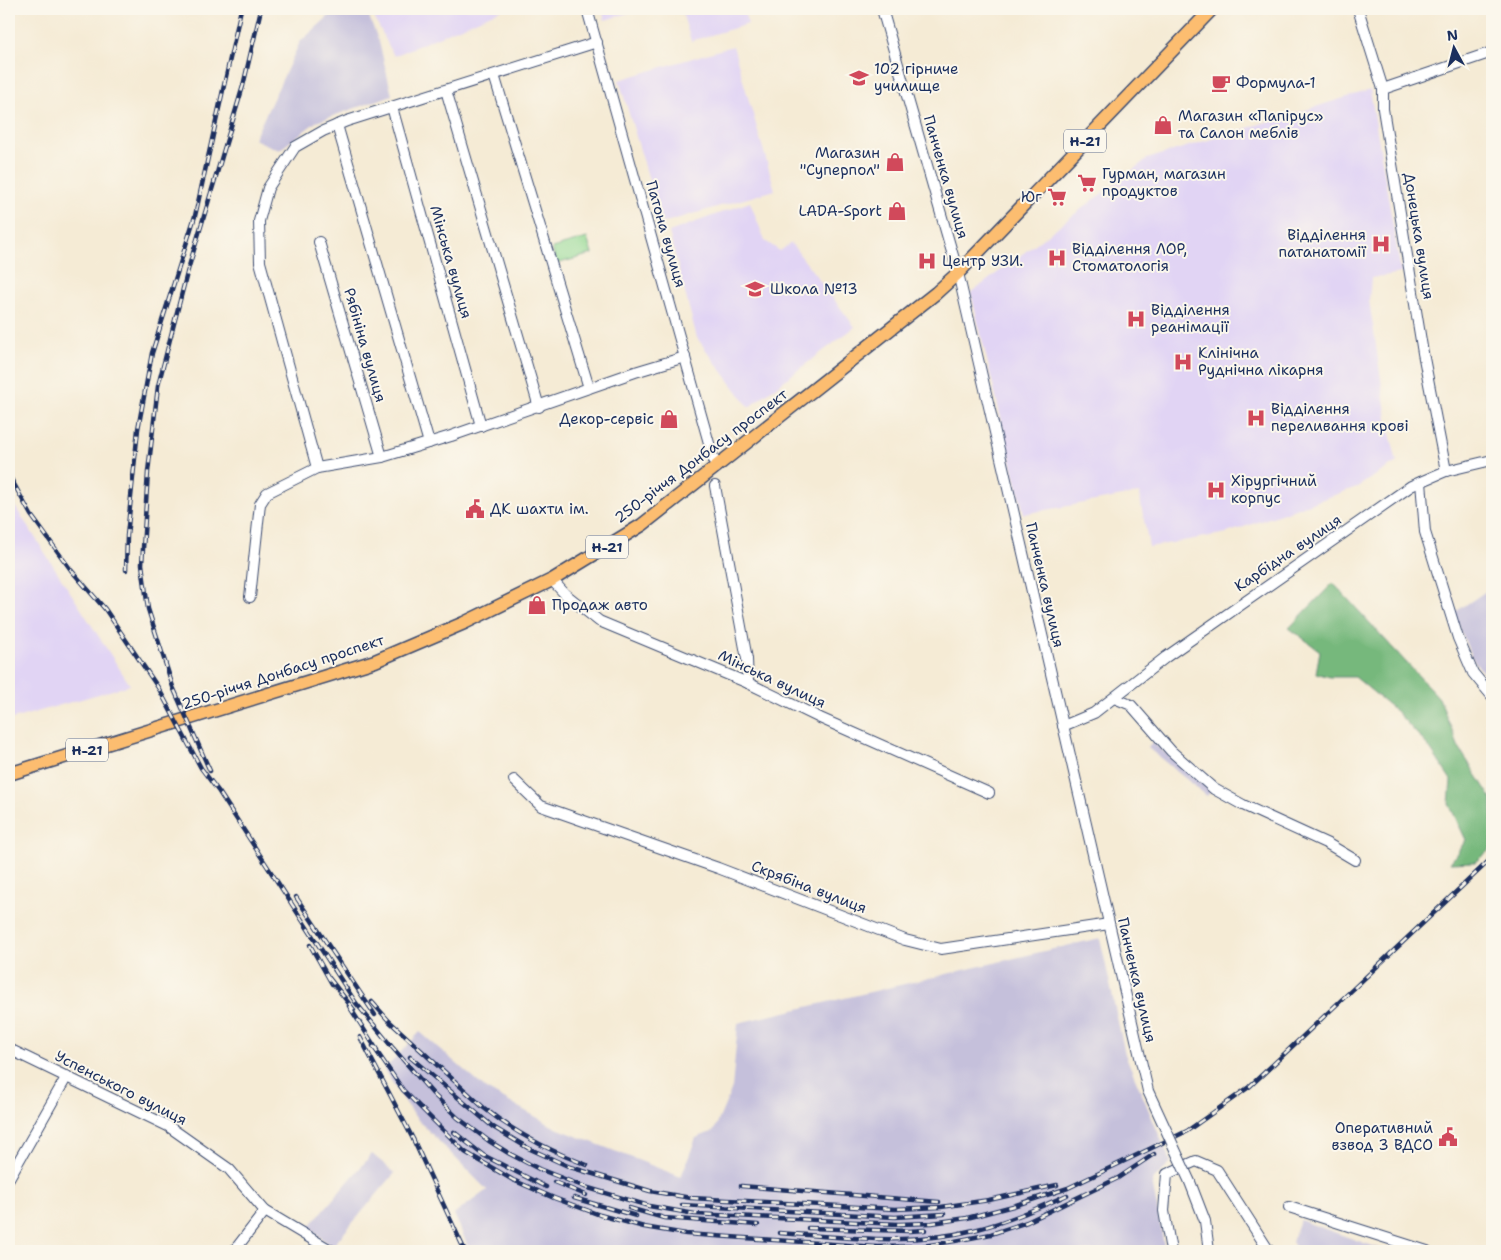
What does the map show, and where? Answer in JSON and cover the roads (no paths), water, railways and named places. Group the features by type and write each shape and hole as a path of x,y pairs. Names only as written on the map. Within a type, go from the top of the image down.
{"main road":[{"name":"250-річчя Донбасу проспект","path":"9,774 375,661 464,623 552,580 642,525 936,293 958,273 1212,9"}],"street":[{"name":"Патона вулиця","path":"587,9 716,468"},
{"name":"Панченка вулиця","path":"882,9 958,273 1148,1091 1190,1182 1205,1221 1209,1251"},
{"name":"Донецька вулиця","path":"1358,9 1382,89 1382,108 1423,353 1446,471"},
{"path":"317,468 260,262 258,222 268,188 295,147 323,131 392,107 597,42"},
{"path":"1382,89 1492,52"},
{"path":"494,75 589,388"},
{"path":"446,90 539,406"},
{"name":"Мінська вулиця","path":"392,107 481,426"},
{"path":"337,125 429,443"},
{"name":"Рябініна вулиця","path":"319,242 382,457"},
{"path":"250,597 260,504 267,493 317,468 382,457 429,443 635,372 685,357"},
{"name":"Карбідна вулиця","path":"1063,726 1094,713 1166,657 1412,486 1446,471 1492,460"},
{"path":"1421,482 1425,532 1458,638 1473,673 1492,696"},
{"path":"715,486 747,659 748,683"},
{"name":"Мінська вулиця","path":"552,580 565,594 599,621 748,683 820,718 989,793"},
{"path":"1114,698 1131,705 1171,751 1214,789 1243,805 1328,844 1355,860"},
{"name":"Скрябіна вулиця","path":"514,780 542,806 718,868 905,940 941,949 1109,924"},
{"name":"Успенського вулиця","path":"9,1049 168,1126 228,1169 265,1211 332,1251"},
{"path":"10,1172 66,1076"},
{"path":"1171,1251 1164,1211 1168,1174 1196,1160 1216,1170 1269,1251"},
{"path":"1289,1207 1427,1251"},
{"path":"234,1251 265,1211"}],"railway":[{"path":"126,570 127,536 138,429 152,353 195,216 241,9"},
{"path":"210,771 173,687 148,609 142,564 148,472 158,386 187,273 243,86 261,9"},
{"path":"9,475 31,515 71,570 105,609 159,689 201,768 219,792 356,1003 433,1094 458,1118 510,1154 539,1169 585,1187 649,1206 695,1214 898,1224 932,1223 967,1218 1013,1206 1068,1188 1187,1131 1249,1087 1492,858"},
{"path":"296,897 375,1015"},
{"path":"310,945 332,984"},
{"path":"329,978 354,1010"},
{"path":"372,1002 389,1021 484,1108 533,1141 587,1165"},
{"path":"349,1006 377,1050"},
{"path":"360,1037 413,1139 465,1251"},
{"path":"373,1046 403,1090 465,1152 513,1180 554,1198 600,1215 644,1227 686,1234 877,1247 923,1246 955,1241 991,1234 1027,1222 1118,1178 1154,1154"},
{"path":"410,1057 493,1127 528,1148 570,1167 650,1191 691,1198 895,1209 941,1207 989,1200 1057,1185"},
{"path":"454,1132 483,1155 546,1187"},
{"path":"554,1182 586,1195"},
{"path":"741,1186 939,1202"},
{"path":"779,1233 877,1239 926,1238 950,1235 998,1223 1067,1195"},
{"path":"574,1198 636,1216"},
{"path":"682,1205 895,1217 944,1214"},
{"path":"629,1208 664,1218 758,1225"},
{"path":"808,1228 925,1230"}],"place":[{"name":"102 гірниче училище","path":"859,78"},
{"name":"Формула-1","path":"1221,83"},
{"name":"Магазин «Папірус» та Салон меблів","path":"1163,125"},
{"name":"Магазин \"Суперпол\"","path":"895,162"},
{"name":"Гурман, магазин продуктов","path":"1087,183"},
{"name":"Юг","path":"1057,197"},
{"name":"LADA-Sport","path":"897,211"},
{"name":"Відділення патанатомії","path":"1381,244"},
{"name":"Відділення ЛОР, Стоматологія","path":"1057,258"},
{"name":"Центр УЗИ.","path":"927,261"},
{"name":"Школа №13","path":"755,289"},
{"name":"Відділення реанімації","path":"1136,319"},
{"name":"Клінічна Руднічна лікарня","path":"1183,362"},
{"name":"Відділення переливання крові","path":"1256,418"},
{"name":"Декор-сервіс","path":"669,419"},
{"name":"Хірургічний корпус","path":"1216,490"},
{"name":"ДК шахти ім.","path":"475,509"},
{"name":"Продаж авто","path":"537,605"},
{"name":"Оперативний взвод 3 ВДСО","path":"1448,1137"}]}
